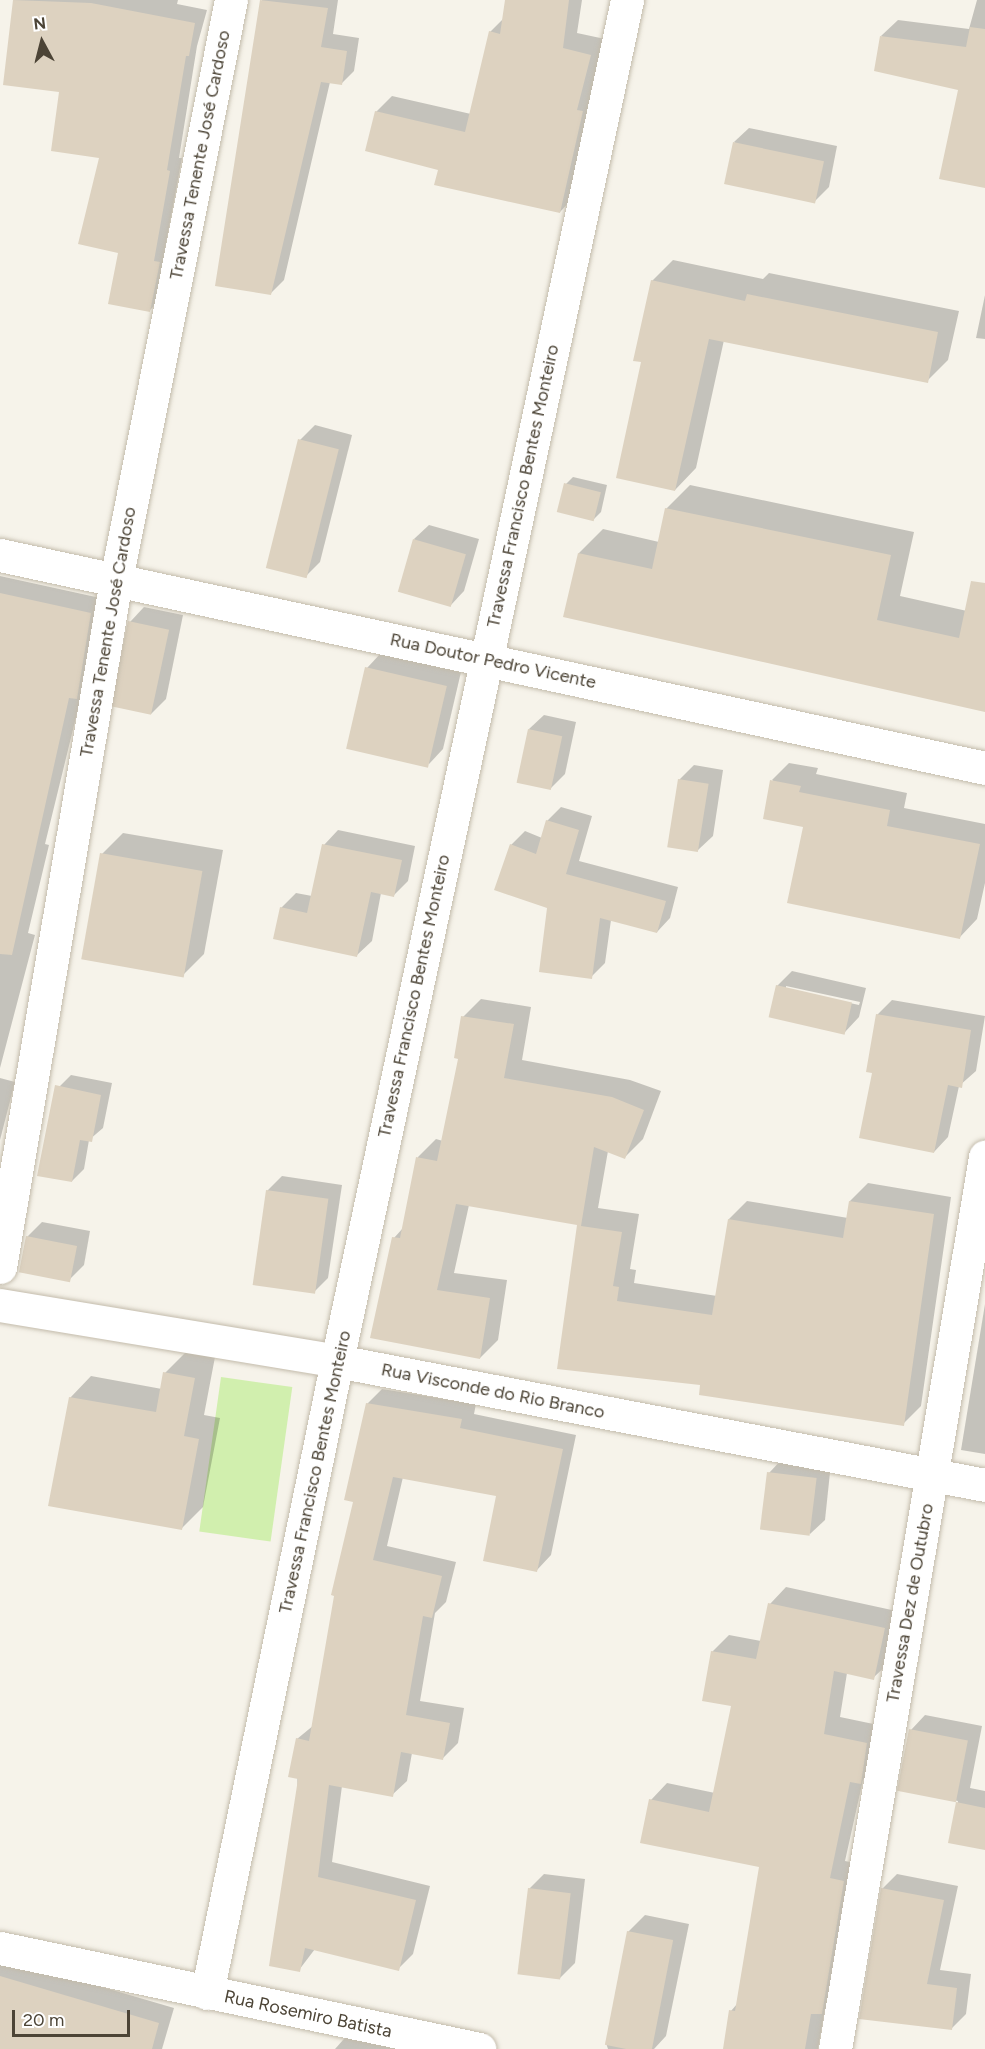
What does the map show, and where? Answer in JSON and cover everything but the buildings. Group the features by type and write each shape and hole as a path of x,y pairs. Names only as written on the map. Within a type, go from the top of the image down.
{"street":[{"name":"Travessa Tenente José Cardoso","path":"0,1267 116,580 231,0"},
{"name":"Travessa Francisco Bentes Monteiro","path":"207,1994 337,1361 627,0"},
{"name":"Rua Doutor Pedro Vicente","path":"0,555 985,768"},
{"name":"Travessa Dez de Outubro","path":"835,2049 985,1157"},
{"name":"Rua Visconde do Rio Branco","path":"0,1305 337,1361 985,1485"},
{"path":"0,1948 207,1994"},
{"name":"Rua Rosemiro Batista","path":"207,1994 479,2049"}],"green space":[{"path":"221,1377 292,1387 271,1542 199,1531"}]}
